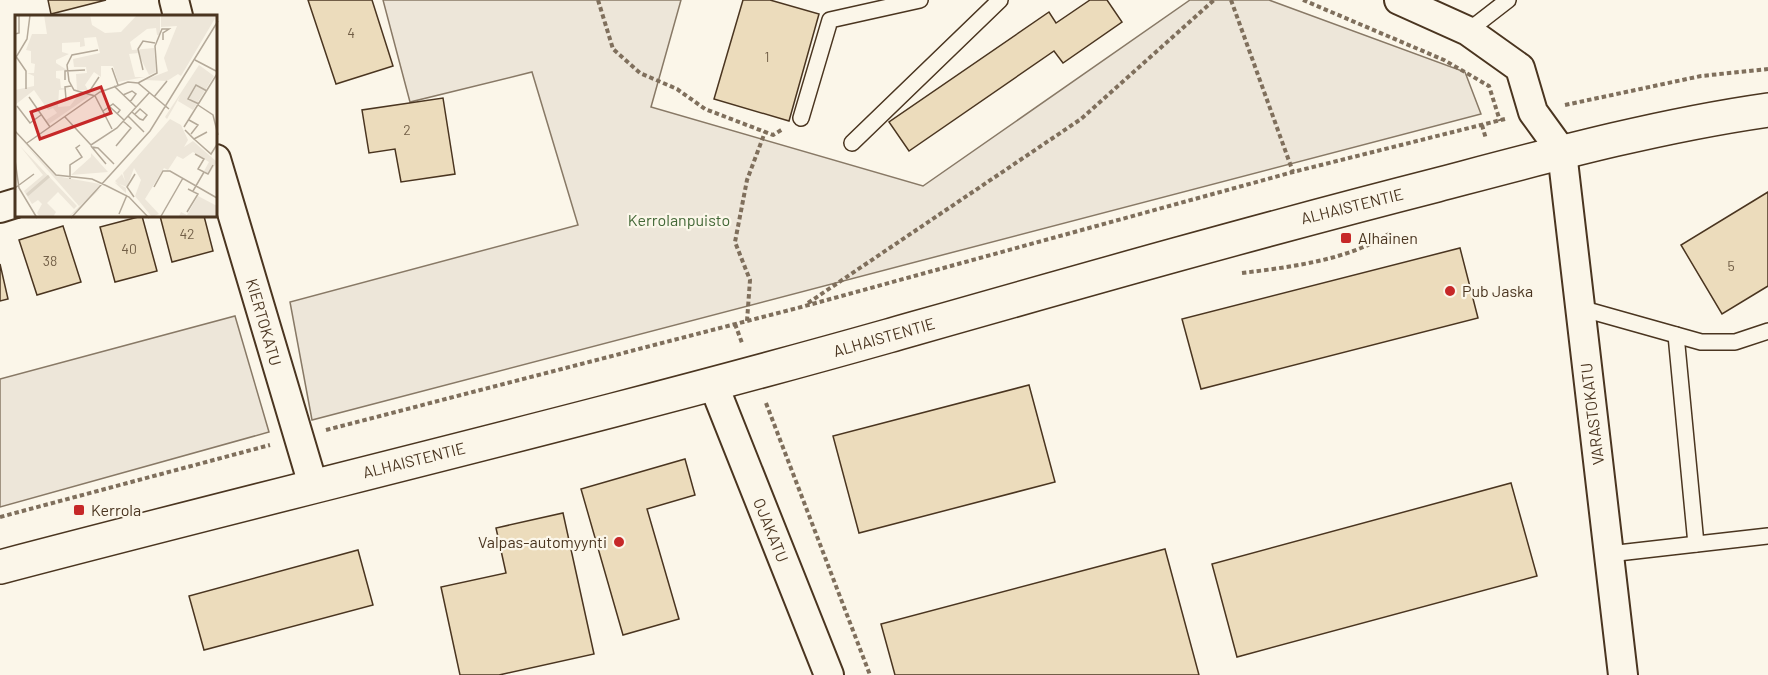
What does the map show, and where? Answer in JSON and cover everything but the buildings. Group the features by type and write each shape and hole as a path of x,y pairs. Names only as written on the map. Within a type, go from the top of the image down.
{"street":[{"path":"174,0 178,15"},
{"path":"1399,0 1468,31 1520,68 1533,112 1562,152"},
{"name":"ALHAISTENTIE","path":"0,567 313,485 714,386 1248,233 1562,152 1699,120 1768,110"},
{"name":"VARASTOKATU","path":"1562,152 1623,675"},
{"name":"KIERTOKATU","path":"218,166 313,485"},
{"path":"0,208 15,203"},
{"name":"OJAKATU","path":"714,386 829,675"}],"lane":[{"path":"801,117 830,21 895,2 920,0"},
{"path":"852,143 1000,0"},
{"path":"1468,31 1508,0"},
{"path":"1580,308 1701,342 1735,342 1768,330"},
{"path":"1676,335 1696,544"},
{"path":"1609,554 1768,536"}],"path":[{"path":"598,0 613,49 640,73 677,89 705,109 773,135 801,117"},
{"path":"805,306 1081,118 1214,0"},
{"path":"1231,0 1293,172"},
{"path":"1304,0 1444,60 1489,86 1500,121"},
{"path":"0,517 805,306 1293,172 1533,112 1701,76 1768,69"},
{"path":"747,321 750,280 735,242 747,180 765,132"},
{"path":"1231,274 1316,260 1370,246 1398,228"},
{"path":"735,324 870,675"}],"green space":[{"name":"Kerrolanpuisto","path":"383,0 681,0 651,107 923,186 1190,0 1269,0 1465,72 1481,114 312,420 290,302 578,225 532,72 410,102"},
{"path":"235,316 269,432 0,507 0,379"}],"place":[{"name":"Alhainen","path":"1346,238"},
{"name":"Pub Jaska","path":"1450,291"},
{"name":"Kerrola","path":"79,510"},
{"name":"Valpas-automyynti","path":"619,542"}]}
